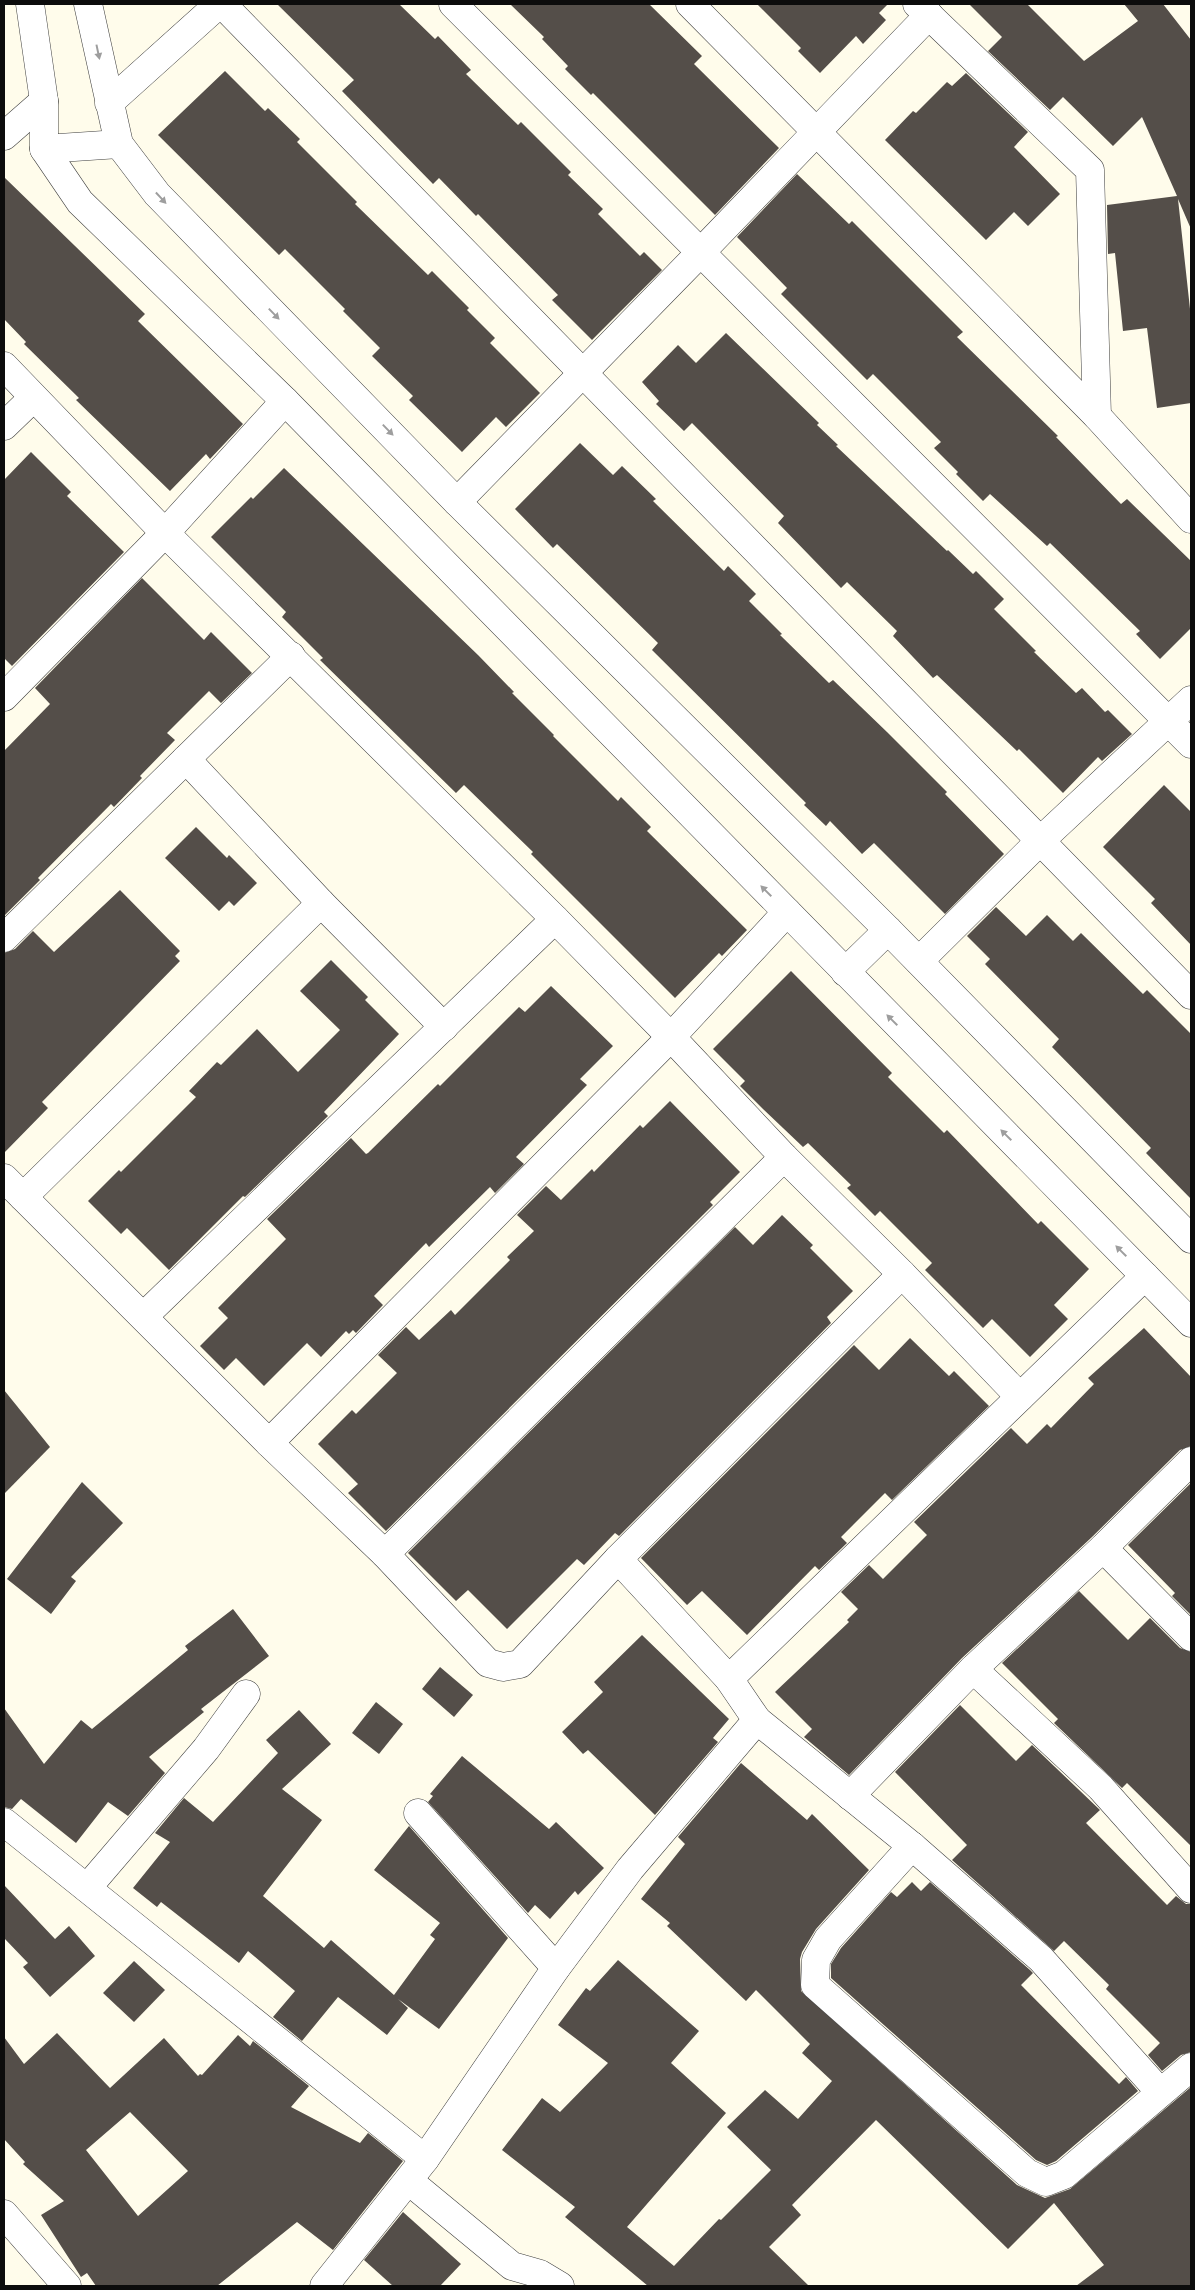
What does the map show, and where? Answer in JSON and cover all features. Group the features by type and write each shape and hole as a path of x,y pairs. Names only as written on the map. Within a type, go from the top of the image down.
{"street":[{"path":"30,4 44,101 44,149 80,202 285,401 1191,1324"},
{"path":"88,4 119,144 157,194 457,502 888,930 1190,1234"},
{"path":"109,104 221,4 1191,995"},
{"path":"453,4 1191,744"},
{"path":"690,4 817,130 1097,416 1191,519"},
{"path":"457,502 817,130 923,10 1090,170 1097,416"},
{"path":"4,136 44,101"},
{"path":"44,149 119,144"},
{"path":"4,366 166,533 555,919 671,1037 784,1157 902,1274 1020,1396"},
{"path":"4,426 33,398"},
{"path":"4,697 166,533 285,401"},
{"path":"4,938 291,656"},
{"path":"919,961 1040,840 1191,700"},
{"path":"186,759 320,903 444,1027"},
{"path":"23,1197 320,903"},
{"path":"269,1443 671,1037 786,912"},
{"path":"144,1316 555,919"},
{"path":"845,972 888,930"},
{"path":"385,1554 784,1157"},
{"path":"4,1178 269,1443 385,1554 488,1664 503,1667 520,1664 618,1559 902,1274"},
{"path":"730,1679 1145,1276"},
{"path":"850,1796 973,1669 1103,1548 1191,1461"},
{"path":"1103,1548 1191,1637"},
{"path":"618,1559 730,1679 757,1720 912,1846 1040,1959 1160,2092"},
{"path":"973,1669 1101,1788 1191,1889"},
{"path":"87,1888 206,1749 246,1694"},
{"path":"339,2281 425,2160 556,1968 630,1869 757,1720"},
{"path":"418,1813 556,1968"},
{"path":"4,1822 425,2160"},
{"path":"912,1846 828,1939 816,1960 815,1984 1027,2173 1046,2182 1064,2175 1191,2067"},
{"path":"409,2181 512,2266 540,2274 560,2286"},
{"path":"4,2214 67,2286"}],"building":[{"path":"277,4 399,4 435,39 438,36 471,70 466,74 518,125 521,122 571,172 568,175 603,209 598,214 640,256 644,252 662,270 592,340 552,300 558,295 478,214 476,216 439,178 433,184 342,91 354,80"},
{"path":"510,4 649,4 702,56 694,64 779,148 715,215 593,93 591,95 565,69 568,66 542,39 544,37"},
{"path":"757,4 888,4 879,13 886,20 863,44 856,36 820,73 798,51 801,48"},
{"path":"969,4 1027,4 1084,61 1138,21 1124,4 1163,4 1191,40 1191,229 1178,199 1191,318 1191,403 1157,408 1147,328 1123,331 1115,253 1108,254 1107,205 1177,196 1142,117 1113,146 1063,97 1050,110 988,51 1002,37"},
{"path":"225,71 265,111 268,108 300,139 297,142 357,202 355,204 428,275 432,271 469,308 467,310 495,338 490,343 540,393 506,427 496,417 462,452 409,400 413,396 372,356 380,348 343,311 345,309 285,249 279,255 158,135"},
{"path":"966,73 1028,132 1014,147 1060,194 1028,226 1014,212 986,240 885,140 913,111 916,113 947,82 952,86"},
{"path":"797,174 849,224 852,221 963,332 957,337 1058,436 1056,437 1121,504 1127,499 1191,561 1191,628 1160,659 1136,634 1140,631 1050,543 1047,546 990,494 983,501 934,448 941,442 873,374 867,380 781,294 787,288 737,237"},
{"path":"4,177 145,314 138,321 243,424 210,459 206,454 170,491 76,400 79,398 24,344 26,342 4,319"},
{"path":"726,333 819,423 817,425 838,445 836,446 947,551 973,574 976,571 1004,599 994,609 1036,651 1034,652 1076,693 1082,688 1105,712 1108,710 1132,734 1102,761 1098,757 1063,793 1019,749 1017,751 937,675 933,678 893,636 897,631 847,582 841,588 778,523 784,516 692,423 684,431 656,404 659,401 642,382 678,345 696,363"},
{"path":"580,443 613,475 622,466 656,499 653,501 724,571 728,566 756,594 749,601 782,634 780,635 829,683 833,680 887,732 947,792 945,794 1004,854 945,914 874,843 862,854 830,821 826,826 804,805 806,803 652,650 658,643 557,544 553,548 515,509"},
{"path":"31,452 71,492 67,496 124,552 12,666 4,658 4,480"},
{"path":"284,468 478,655 553,736 618,801 621,797 651,827 647,831 747,930 722,956 719,953 675,998 531,854 533,852 464,785 456,793 320,660 323,658 282,617 286,612 211,537 251,497 253,499"},
{"path":"142,578 204,640 211,632 252,673 221,703 209,691 167,733 175,740 140,776 142,778 114,807 111,804 38,878 40,880 4,916 4,751 50,704 35,688"},
{"path":"1164,785 1191,812 1191,945 1151,903 1155,899 1103,847"},
{"path":"196,827 227,858 229,855 257,883 234,906 229,901 219,911 165,858"},
{"path":"120,890 180,951 175,956 180,961 42,1102 48,1108 4,1153 4,953 15,949 33,931 54,952"},
{"path":"996,907 1026,936 1047,915 1073,941 1081,933 1143,994 1147,990 1191,1034 1191,1199 1146,1153 1151,1148 1052,1047 1059,1039 985,964 990,959 967,936"},
{"path":"331,960 368,997 365,1000 399,1034 324,1112 328,1116 245,1197 243,1196 169,1270 127,1228 121,1234 88,1201 119,1170 121,1172 196,1097 189,1091 217,1062 221,1065 257,1029 298,1072 340,1030 300,991"},
{"path":"791,971 892,1073 888,1077 944,1133 947,1130 1038,1224 1041,1221 1089,1269 1054,1305 1068,1319 1030,1357 992,1319 983,1328 925,1270 932,1263 880,1211 875,1216 847,1188 851,1185 808,1143 803,1147 763,1109 740,1086 745,1081 713,1049"},
{"path":"551,986 613,1046 580,1079 587,1085 516,1157 524,1164 495,1193 490,1187 429,1247 426,1243 374,1296 383,1305 356,1333 353,1330 349,1334 346,1331 321,1357 307,1343 264,1386 236,1358 224,1370 200,1346 228,1318 218,1308 286,1239 267,1219 351,1138 366,1154 368,1153 438,1084 440,1086 519,1007 525,1012"},
{"path":"670,1101 740,1172 710,1202 713,1205 386,1531 348,1493 358,1484 318,1444 352,1410 356,1414 397,1373 378,1355 406,1327 419,1340 451,1310 455,1315 510,1260 507,1257 534,1231 517,1215 546,1186 561,1200 592,1169 594,1172 640,1125 643,1128"},
{"path":"782,1215 813,1245 810,1248 853,1291 827,1317 831,1323 619,1536 615,1533 584,1565 577,1559 507,1629 468,1590 456,1601 408,1553 735,1227 753,1245"},
{"path":"1144,1328 1191,1377 1191,1446 1180,1450 1092,1537 962,1658 849,1775 804,1737 812,1729 775,1692 849,1622 847,1620 858,1609 841,1592 869,1565 883,1579 927,1535 914,1522 1011,1428 1027,1444 1047,1424 1051,1428 1094,1384 1088,1378"},
{"path":"910,1338 949,1376 954,1371 989,1406 892,1500 885,1493 841,1537 847,1543 819,1570 815,1566 747,1635 702,1591 687,1605 641,1558 854,1345 879,1370"},
{"path":"4,1390 50,1447 4,1494"},
{"path":"82,1482 123,1523 71,1577 76,1581 51,1614 7,1579"},
{"path":"1191,1483 1191,1615 1172,1596 1175,1593 1128,1545"},
{"path":"1079,1591 1128,1640 1150,1618 1180,1648 1191,1652 1191,1846 1127,1783 1122,1788 1054,1723 1058,1719 1002,1663"},
{"path":"233,1609 269,1656 201,1709 204,1712 149,1757 165,1773 128,1816 108,1802 76,1843 21,1799 12,1809 4,1807 4,1708 44,1764 81,1720 92,1729 188,1650 185,1646"},
{"path":"642,1635 729,1719 713,1738 718,1742 655,1815 588,1750 583,1754 562,1732 603,1692 594,1682"},
{"path":"440,1667 473,1695 454,1717 422,1689"},
{"path":"376,1702 403,1724 379,1754 352,1733"},
{"path":"960,1705 1016,1761 1032,1745 1100,1810 1086,1823 1167,1905 1176,1896 1186,1904 1191,1904 1191,2052 1181,2055 1162,2071 1148,2055 1160,2043 1106,1989 1109,1985 1064,1941 1054,1951 952,1860 967,1845 895,1772"},
{"path":"299,1710 331,1744 282,1789 322,1820 263,1896 324,1948 331,1940 394,1995 435,1939 430,1935 440,1923 374,1870 409,1826 508,1938 439,2029 398,1999 408,2008 387,2035 338,1997 302,2041 273,2017 295,1991 248,1951 239,1963 161,1902 157,1907 133,1888 170,1842 155,1833 184,1798 213,1822 278,1753 266,1740"},
{"path":"462,1756 549,1829 556,1822 604,1868 578,1895 575,1891 550,1919 535,1905 528,1913 428,1802 433,1796 430,1794"},
{"path":"741,1763 807,1820 812,1814 869,1870 816,1929 802,1952 800,1959 801,1991 1017,2185 1045,2198 1070,2189 1191,2087 1191,2286 1076,2286 1104,2265 1054,2203 1008,2249 876,2120 792,2205 801,2215 769,2247 809,2286 648,2286 565,2217 575,2207 502,2150 542,2098 560,2112 608,2063 558,2025 586,1988 590,1991 618,1960 699,2031 671,2063 726,2113 627,2227 674,2266 719,2219 721,2220 771,2170 727,2127 765,2090 798,2119 832,2081 802,2053 810,2044 756,1990 746,2001 667,1926 670,1923 641,1899 685,1844 678,1837"},
{"path":"912,1882 921,1891 930,1882 1030,1970 1033,1973 1021,1985 1119,2084 1126,2077 1138,2091 1056,2161 1047,2165 1036,2160 831,1978 831,1964 841,1948 891,1892 897,1897"},
{"path":"4,1885 55,1939 69,1926 95,1956 50,1997 23,1967 28,1963 4,1938"},
{"path":"134,1961 165,1990 134,2022 103,1993"},
{"path":"57,2033 110,2088 164,2038 198,2076 202,2075 238,2035 250,2046 253,2041 309,2086 291,2107 360,2143 368,2133 403,2161 333,2250 297,2222 217,2286 96,2286 87,2273 81,2277 41,2215 64,2201 23,2164 25,2162 4,2139 4,2037 24,2064","holes":["130,2112 188,2171 138,2216 86,2150"]},
{"path":"403,2212 461,2264 440,2286 393,2286 364,2260"}]}
